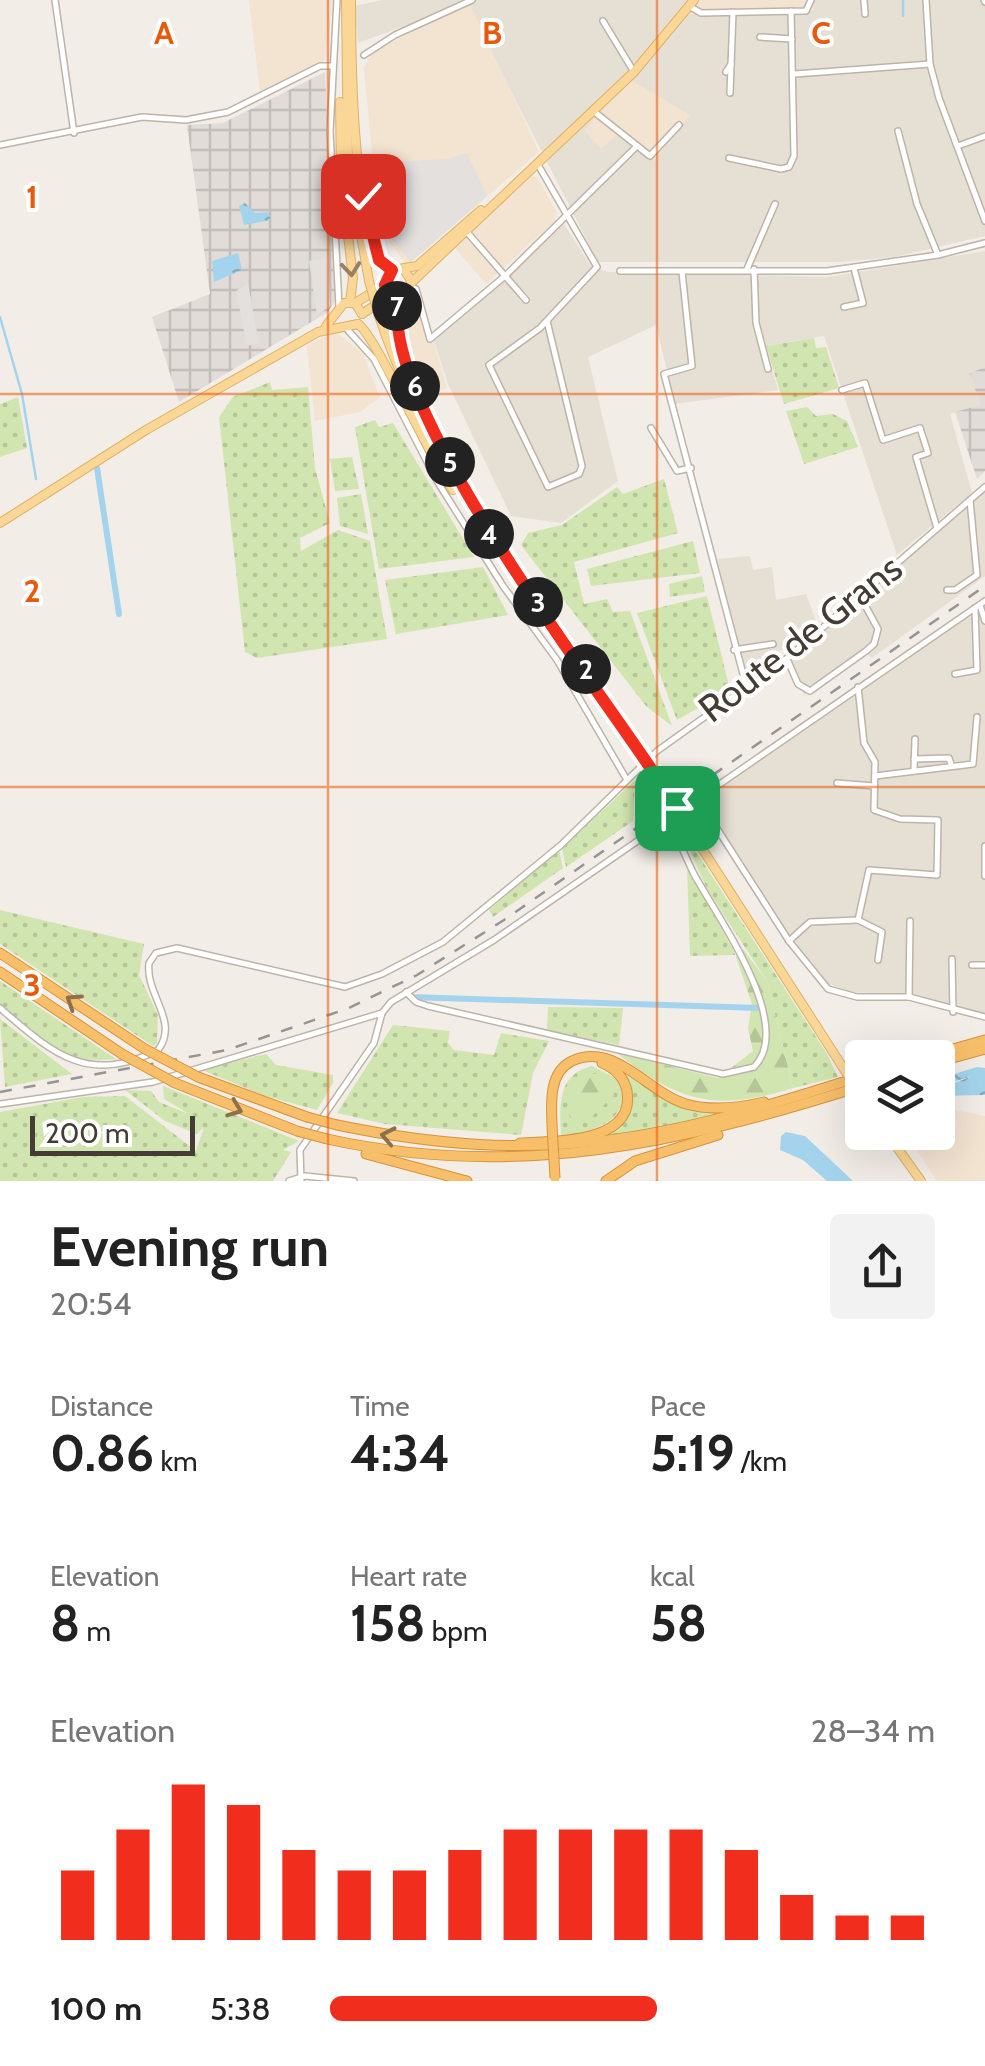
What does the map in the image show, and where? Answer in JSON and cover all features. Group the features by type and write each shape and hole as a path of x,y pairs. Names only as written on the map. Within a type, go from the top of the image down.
{"highway":[{"path":"0,954 145,1049 198,1077 307,1118 440,1144 534,1148 619,1142 718,1121 845,1081"},
{"path":"0,972 122,1054 175,1083 326,1141 466,1181"},
{"path":"955,1048 985,1040"},
{"path":"955,1057 985,1048"},
{"path":"557,1179 551,1095 559,1074 573,1061 593,1056 617,1062 663,1094 706,1108 744,1106 837,1084"},
{"path":"440,1144 514,1143 599,1134 616,1122 626,1107 625,1084 618,1072 593,1062 568,1072 556,1096 554,1124"},
{"path":"606,1181 635,1161 845,1092"},
{"path":"326,1141 444,1158 544,1160 664,1143 820,1100"}],"main road":[{"path":"349,0 340,129 354,278 345,306 349,326 374,340 444,478 461,495"},
{"path":"349,0 353,102 363,196 379,260 392,270 417,266 509,190 634,72 692,3"},
{"path":"345,32 348,160 369,281 419,419 461,495 644,754 845,1071"},
{"path":"318,332 349,326 396,295 449,242"},
{"path":"0,523 131,440 318,332 345,306 385,281 392,270"},
{"path":"405,270 411,284"},
{"path":"385,281 396,295 398,324 418,396 486,529"},
{"path":"345,306 362,314"},
{"path":"899,1150 921,1181"}],"street":[{"path":"55,0 74,132"},
{"path":"337,0 331,66 339,292 345,306"},
{"path":"364,55 395,35 472,0"},
{"path":"692,3 701,13 791,12 806,11 811,0"},
{"path":"864,0 865,14"},
{"path":"926,0 930,64 985,221"},
{"path":"730,93 733,12"},
{"path":"729,158 780,170 790,167 794,156 795,74 791,12"},
{"path":"603,21 634,72"},
{"path":"760,37 792,39"},
{"path":"726,72 731,64"},
{"path":"795,74 930,64"},
{"path":"0,144 142,117 186,120 228,112 320,66 331,66"},
{"path":"592,110 650,156 679,125"},
{"path":"898,131 917,204 938,255"},
{"path":"958,146 985,136"},
{"path":"411,284 416,289 430,339 505,276 638,146"},
{"path":"537,163 564,217 597,268 548,321 488,365 548,487 579,474 582,466 548,321"},
{"path":"768,370 756,324 750,269 775,204"},
{"path":"464,229 526,300"},
{"path":"620,271 854,268 985,243"},
{"path":"844,307 863,303 854,268"},
{"path":"682,272 692,366 664,374 747,689"},
{"path":"349,326 374,359 438,481 503,586 566,674 627,780"},
{"path":"540,328 551,333"},
{"path":"842,390 865,383 883,440 920,428 928,453 916,457 937,528"},
{"path":"651,428 676,471 691,468"},
{"name":"Route de Grans","path":"0,1008 55,1054 87,1065 151,1054 162,1046 167,1027 148,978 150,963 165,949 177,948 345,987 382,974 462,929 562,844 680,732 787,658 984,490"},
{"path":"947,590 976,575 970,500"},
{"path":"787,658 798,684 810,691 866,652 874,644 878,629 860,596"},
{"path":"980,604 985,621"},
{"path":"956,674 977,670 980,604"},
{"path":"0,1104 152,1082 382,1011 405,991 494,940 980,604"},
{"path":"734,650 773,644"},
{"path":"858,687 864,743 875,762 876,813 938,820 937,875 869,870 858,920"},
{"path":"875,776 974,763 977,717"},
{"path":"914,770 915,739"},
{"path":"914,759 949,758 951,765"},
{"path":"837,783 874,786"},
{"path":"698,799 789,941 828,989 857,997 909,997 954,1012 985,1017"},
{"path":"405,991 416,1002 428,1006 723,1074 754,1067 766,1044 760,1003 741,951 667,820"},
{"path":"985,846 985,876"},
{"path":"789,941 810,922 858,920 882,932 878,960"},
{"path":"909,997 910,921"},
{"path":"952,959 954,1012"},
{"path":"972,965 985,965"},
{"path":"301,1179 300,1150 374,1043 382,1011"},
{"path":"289,1181 354,1181"}],"shaded area":[{"path":"249,0 333,0 325,60 260,91"},
{"path":"383,0 985,0 985,236 894,257 839,262 598,262 466,3 358,43 354,6"},
{"path":"699,0 813,0 814,11 686,15"},
{"path":"470,4 539,152 407,265 390,243 377,204 364,68 372,52"},
{"path":"325,72 335,301 328,312 179,402 152,317 210,294 187,125 223,123"},
{"path":"631,80 690,115 654,161 617,135 601,149 584,130"},
{"path":"467,153 487,196 411,262 390,237 378,204 372,163 448,159"},
{"path":"531,176 538,178 557,213 554,222 486,284 454,247"},
{"path":"563,223 591,266 608,272 828,277 985,251 985,367 970,373 980,405 950,414 972,493 897,555 824,336 765,346 778,390 675,404 656,325 588,357 618,481 561,523 511,516 448,384 434,341"},
{"path":"328,258 330,306 317,315 309,261"},
{"path":"248,283 259,343 247,346 236,291"},
{"path":"410,295 421,297 447,388 423,395 400,304"},
{"path":"336,332 363,354 380,397 360,412 315,421 307,345"},
{"path":"985,367 985,471 977,479 955,412 980,405 970,373"},
{"path":"985,490 985,576 872,658 866,653 804,695 789,660"},
{"path":"750,556 753,570 772,567 776,600 806,594 816,621 747,679 717,559"},
{"path":"985,604 985,1014 911,995 851,992 824,982 730,851 703,801"},
{"path":"955,1110 985,1116 985,1181 937,1181 917,1150 955,1150"}],"green space":[{"path":"814,338 816,348 826,347 839,388 784,404 766,346"},
{"path":"270,382 272,390 308,387 315,468 330,523 300,538 301,551 338,530 370,541 387,639 257,658 245,652 219,417 233,397"},
{"path":"18,397 27,448 0,457 0,404"},
{"path":"807,407 816,416 833,414 847,421 858,447 804,464 786,411"},
{"path":"375,420 379,427 393,423 474,557 379,569 355,427"},
{"path":"352,457 359,489 335,491 330,459"},
{"path":"664,479 678,533 574,562 584,604 607,599 613,612 630,611 672,726 646,706 521,545 528,533 562,525 617,487 623,494"},
{"path":"361,494 368,534 340,526 337,498"},
{"path":"693,541 700,573 591,586 587,569"},
{"path":"483,567 508,615 396,634 385,580"},
{"path":"702,576 705,592 670,597 669,584"},
{"path":"707,596 730,690 677,720 637,613"},
{"path":"635,780 633,821 566,867 562,849"},
{"path":"675,819 838,1077 793,1088 767,981 707,889"},
{"path":"559,850 563,868 493,917 489,910"},
{"path":"687,866 733,949 735,955 690,956"},
{"path":"0,910 144,944 139,975 158,1015 157,1043 153,1046 0,944"},
{"path":"743,949 767,981 793,1088 742,1100 700,1098 660,1083 617,1053 718,1078 753,1051 748,1028 752,1004 736,957"},
{"path":"0,981 116,1059 81,1058 40,1038 0,1004"},
{"path":"548,1007 623,1008 619,1045 547,1030"},
{"path":"0,1019 72,1074 5,1087"},
{"path":"393,1025 450,1031 448,1043 454,1050 494,1055 501,1033 549,1041 533,1073 521,1135 385,1124 337,1113"},
{"path":"266,1054 276,1065 333,1075 333,1083 317,1110 262,1095 202,1070"},
{"path":"592,1066 617,1079 621,1105 617,1114 598,1127 561,1136 561,1103 566,1084 580,1070"},
{"path":"624,1070 658,1094 729,1112 676,1126 600,1137 627,1108 629,1093"},
{"path":"599,1073 613,1082 614,1095 574,1128 569,1110 575,1083 578,1077"},
{"path":"163,1086 299,1141 283,1150 291,1152 273,1181 0,1181 0,1112 83,1097 125,1096 196,1151 204,1127 197,1134 165,1121 125,1090 151,1091 159,1102 189,1114 164,1099"}],"water":[{"path":"245,203 255,213 268,212 271,220 244,225 239,206"},
{"path":"238,253 242,270 214,282 212,261"},
{"path":"985,1068 985,1095 955,1096 955,1083 973,1076 955,1081 955,1074"},
{"path":"786,1132 805,1136 853,1181 827,1181 803,1160 780,1150 781,1136"}],"waterway":[{"path":"903,0 903,16"},
{"path":"0,317 22,394 36,479"},
{"path":"97,468 119,614"},
{"path":"410,997 759,1008"}],"railway":[{"path":"0,1092 227,1050 349,1008 417,975 504,920 985,586"}],"route":[{"path":"363,196 379,260 392,270 385,285 389,292 400,295 398,324 413,380 444,450 497,546 606,698 677,808"}]}
